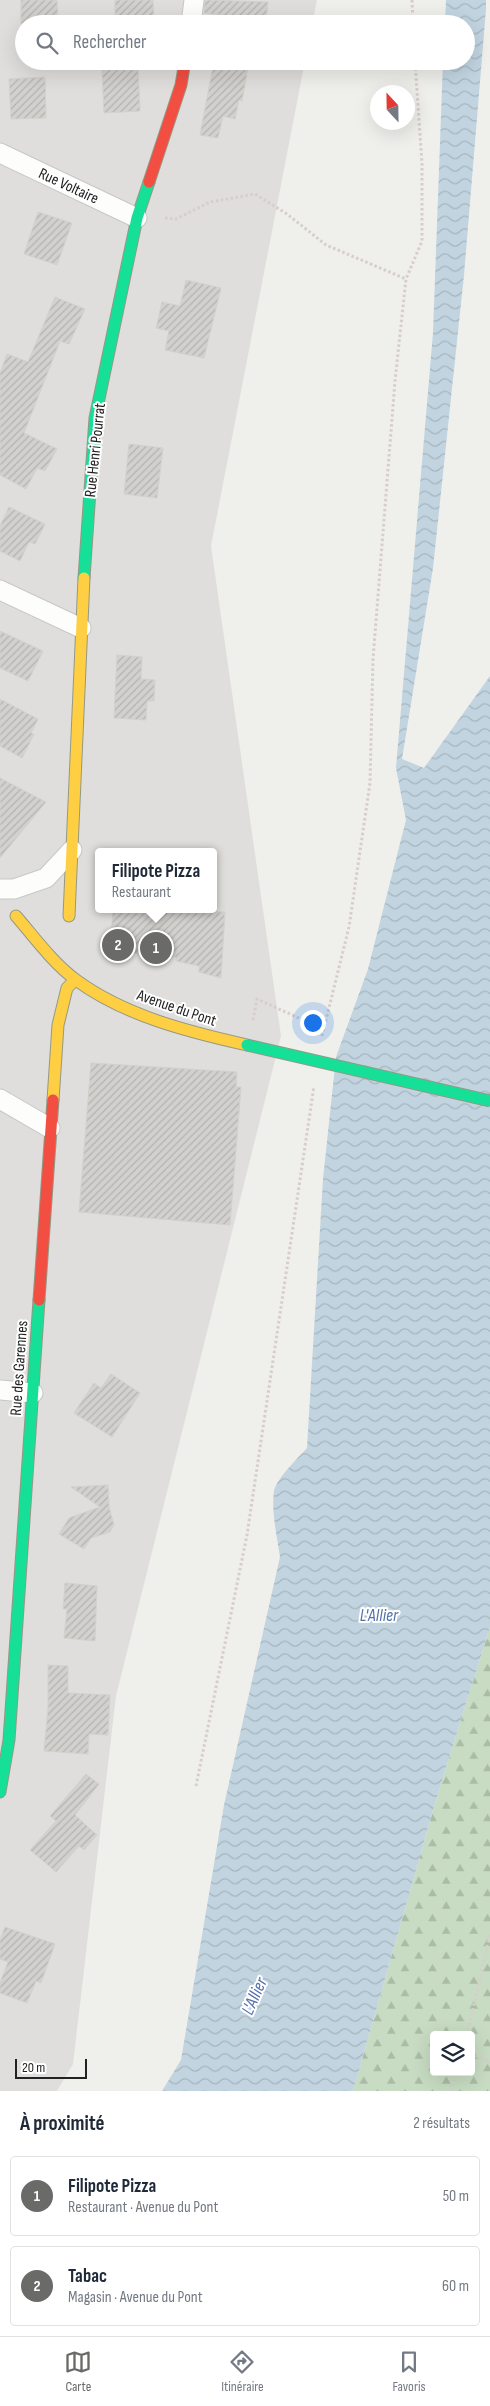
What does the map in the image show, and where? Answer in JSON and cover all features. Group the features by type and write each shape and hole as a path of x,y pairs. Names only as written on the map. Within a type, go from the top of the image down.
{"street":[{"path":"192,15 194,0"},
{"name":"Rue Henri Pourrat","path":"69,916 80,628 95,418 137,218 182,85 184,70"},
{"name":"Rue Voltaire","path":"0,153 137,218"},
{"path":"0,590 80,628"},
{"path":"0,889 14,889 46,878 72,850"},
{"name":"Avenue du Pont","path":"5,908 53,942"},
{"name":"Avenue du Pont","path":"16,916 75,980 106,998 158,1020 218,1039"},
{"name":"Rue des Garennes","path":"0,1792 9,1740 58,1025 67,988 75,980"},
{"name":"Avenue du Pont","path":"136,999 157,1014 218,1039"},
{"path":"218,1039 490,1100"},
{"path":"0,1099 50,1128"},
{"path":"0,1390 33,1393"}],"path":[{"path":"412,0 413,15"},
{"path":"322,1038 349,927 370,783 373,659 395,381 406,279 422,241 422,164 416,70"},
{"path":"137,218 176,218 210,202 255,194 287,214 326,245 406,279"},
{"path":"257,999 323,1028"},
{"path":"196,1786 247,1535 314,1085"},
{"path":"468,2031 490,1934"},
{"path":"475,2056 490,2062"},
{"path":"451,2091 456,2076"}],"shaded area":[{"path":"0,0 317,0 314,15 15,15 15,70 303,70 211,546 281,1036 116,1696 73,2064 57,2091 0,2091"}],"green space":[{"path":"490,1627 490,2091 353,2091 438,1793"}],"water":[{"name":"L'Allier","path":"446,0 486,0 464,275 433,568 402,759 424,768 490,676 490,1627 438,1793 353,2091 162,2091 181,2060 224,1805 280,1557 274,1515 274,1491 283,1474 307,1448 323,1179 336,1057 368,969 406,820 396,768 433,333 443,70 475,70 475,15 445,15"}],"building":[{"path":"21,0 57,0 58,15 21,15"},
{"path":"115,0 153,0 154,15 115,15"},
{"path":"205,0 268,2 267,15 220,15 204,13"},
{"path":"102,70 138,70 140,111 104,113"},
{"path":"212,70 247,70 242,101 239,100 235,119 223,116 218,138 200,135"},
{"path":"45,77 46,118 11,119 9,79"},
{"path":"38,212 72,223 57,265 24,254"},
{"path":"186,280 221,288 204,358 165,350 169,331 156,328 162,302 180,306"},
{"path":"55,297 85,309 69,344 60,341 24,433 57,449 45,471 37,468 26,489 0,475 0,373 7,354 28,362"},
{"path":"129,444 163,448 157,498 124,494"},
{"path":"9,507 45,524 35,544 29,542 20,561 0,551 0,526"},
{"path":"0,631 43,651 28,681 0,668"},
{"path":"117,655 142,657 141,679 155,680 154,701 147,701 146,720 114,718"},
{"path":"0,699 38,719 31,733 34,734 22,758 0,746"},
{"path":"0,778 46,802 0,858"},
{"path":"225,912 221,978 199,972 199,966 176,961 176,957 110,951 113,913"},
{"path":"91,1063 237,1072 236,1087 241,1087 230,1225 79,1212"},
{"path":"111,1374 140,1393 112,1437 74,1413 94,1383 101,1388"},
{"path":"108,1485 109,1507 114,1525 110,1532 91,1538 84,1549 59,1534 69,1518 100,1507 71,1487"},
{"path":"65,1583 97,1586 95,1641 64,1638 67,1609 63,1609"},
{"path":"48,1665 68,1666 68,1693 110,1695 108,1735 89,1734 88,1754 44,1751 48,1708"},
{"path":"86,1774 99,1784 75,1815 97,1835 84,1850 79,1846 56,1872 30,1850 56,1821 50,1816"},
{"path":"5,1927 55,1944 41,1983 36,1981 27,2003 0,1993 0,1983 8,1962 0,1959 0,1940"}],"traffic: fast":[{"path":"84,578 95,418 137,218 149,182"},
{"path":"247,1045 490,1101"},
{"path":"0,1792 9,1740 39,1300"}],"traffic: slow":[{"path":"69,916 84,578"},
{"path":"16,916 60,966 95,993 115,1004 158,1021 247,1045"},
{"path":"53,1100 58,1025 67,988 75,980"}],"traffic: jam":[{"path":"149,182 181,85 184,70"},
{"path":"39,1300 53,1100"}],"place":[{"name":"Tabac","path":"118,945"},
{"name":"Filipote Pizza","path":"156,948"}]}
